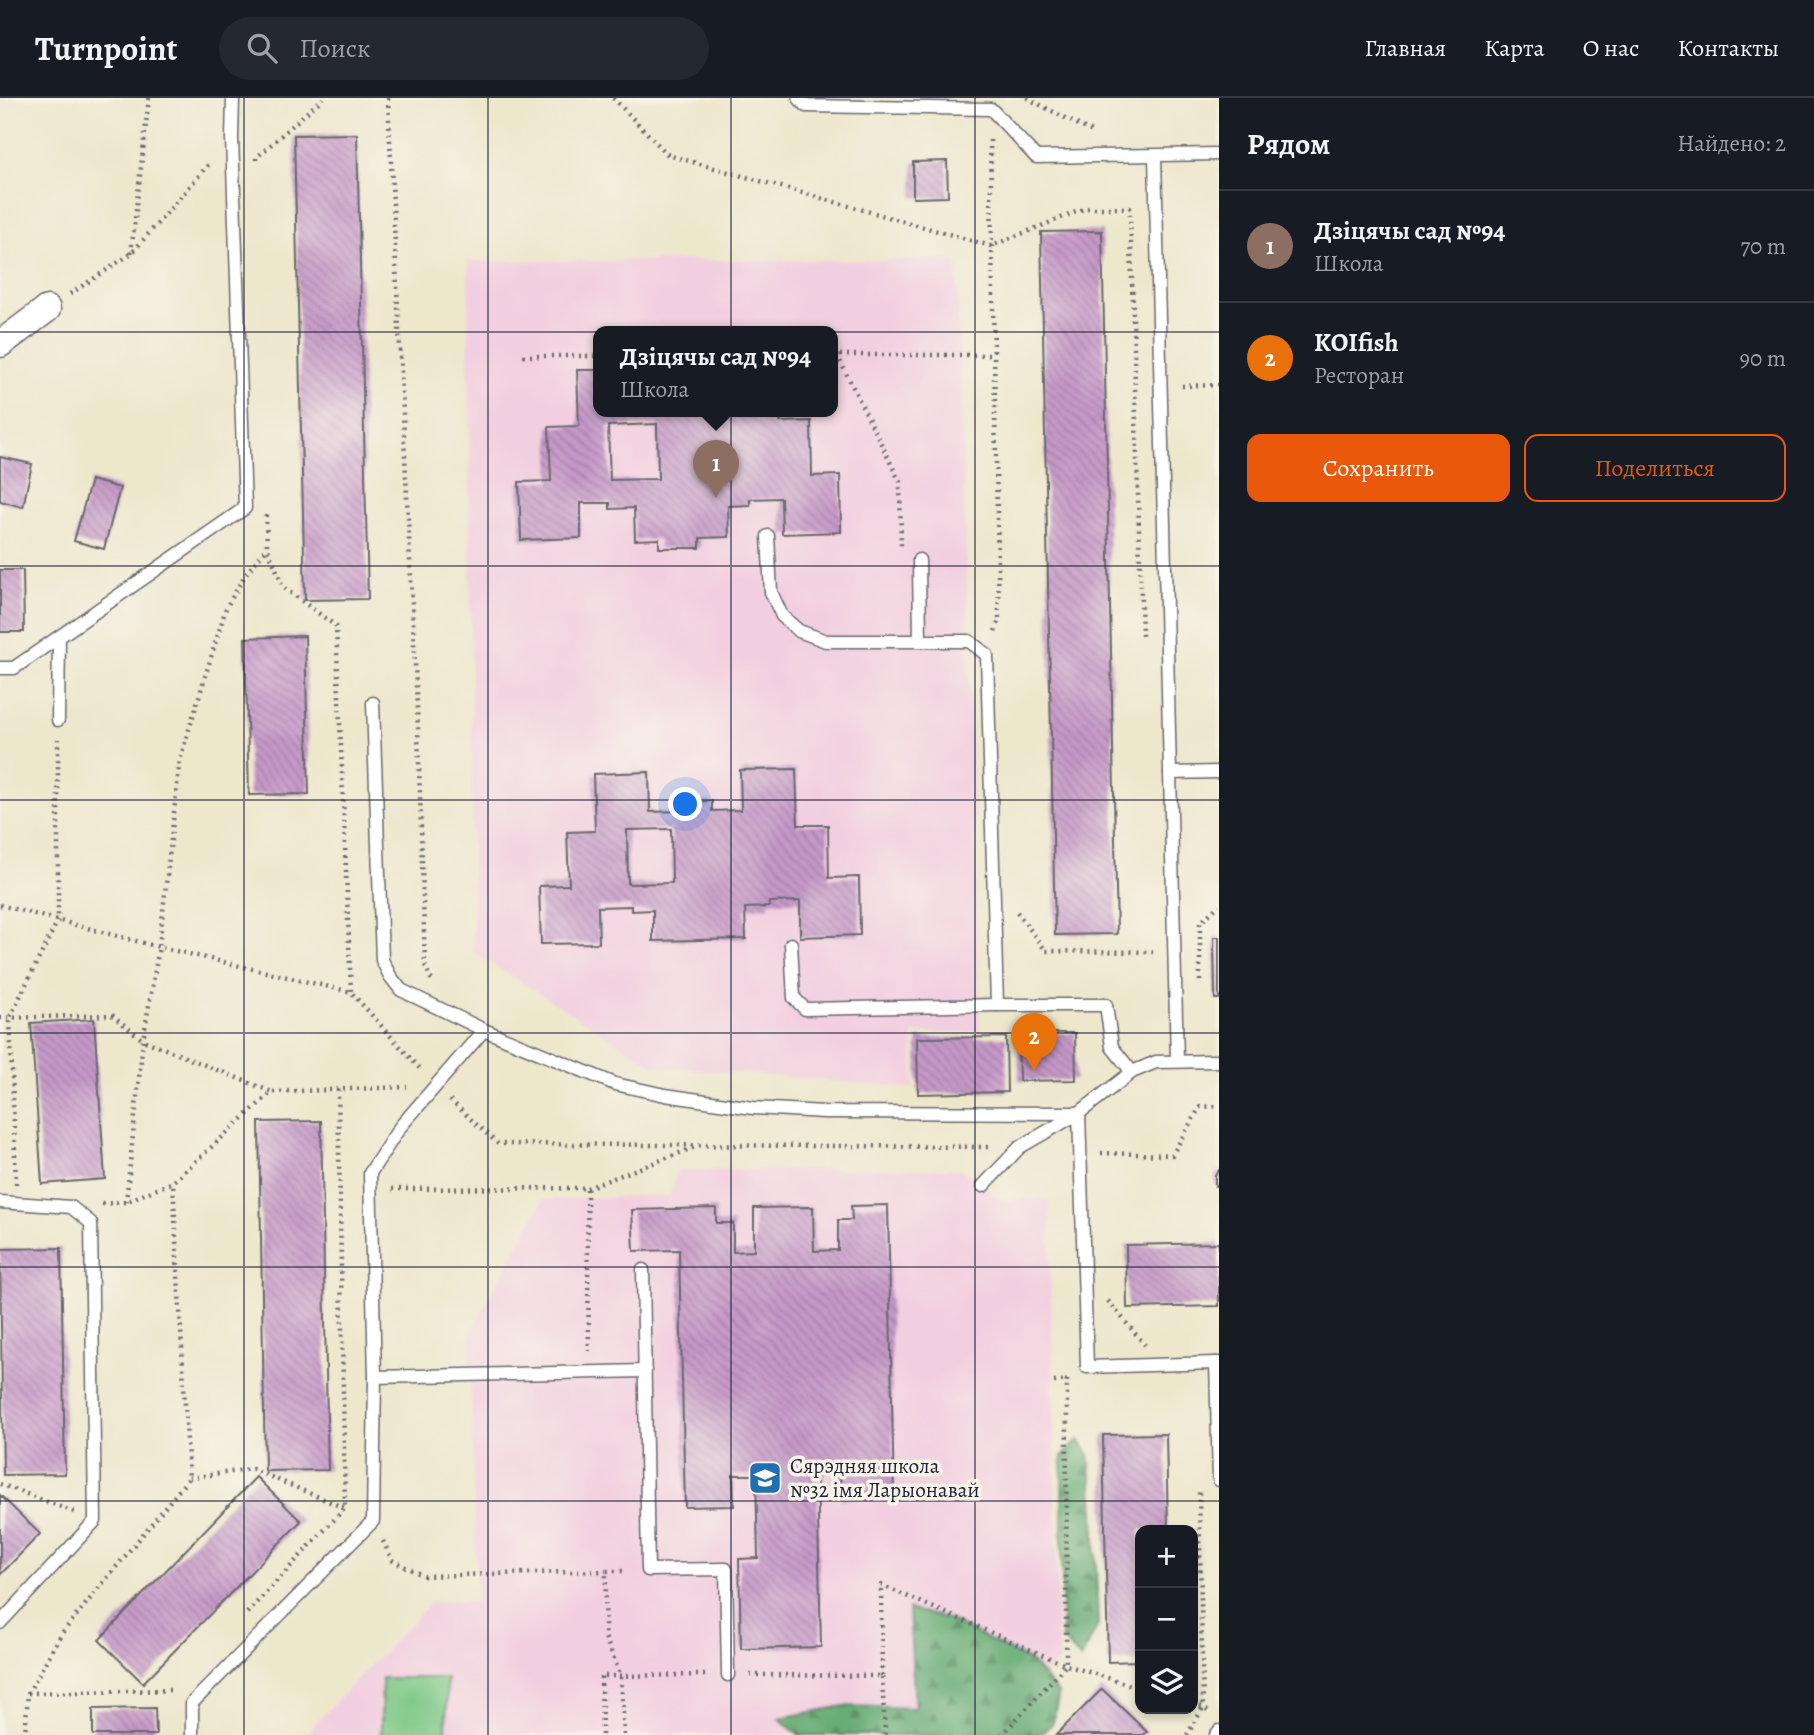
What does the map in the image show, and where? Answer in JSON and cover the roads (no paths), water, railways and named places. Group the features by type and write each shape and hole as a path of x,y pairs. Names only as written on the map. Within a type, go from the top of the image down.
{"street":[{"path":"0,344 47,309"}],"lane":[{"path":"0,668 14,668 245,508 232,138 233,98"},
{"path":"799,98 806,106 992,109 1036,157 1219,155"},
{"path":"1155,156 1177,1061"},
{"path":"768,536 771,592 782,616 799,631 825,641 969,641 987,655 997,1005"},
{"path":"919,560 920,641"},
{"path":"58,720 59,637"},
{"path":"373,703 382,960 401,990 484,1030 615,1084 665,1095 753,1108 824,1112 1079,1113"},
{"path":"1170,773 1219,772"},
{"path":"791,944 794,998 805,1009 1106,1005 1112,1047 1132,1072"},
{"path":"192,1735 192,1703 373,1521 375,1377 370,1173 400,1128 484,1030"},
{"path":"984,1186 1020,1147 1079,1113 1132,1072 1156,1062 1219,1061"},
{"path":"1079,1113 1087,1367 1218,1363 1219,1480"},
{"path":"0,1202 71,1207 91,1223 95,1521 0,1623"},
{"path":"643,1270 648,1570 726,1569 728,1675"},
{"path":"375,1377 645,1371"},
{"path":"1216,1735 1219,1731"}],"place":[{"name":"Дзіцячы сад №94","path":"716,498"},
{"name":"KOIfish","path":"1034,1071"},
{"name":"Сярэдняя школа №32 імя Ларыонавай","path":"765,1478"}]}
